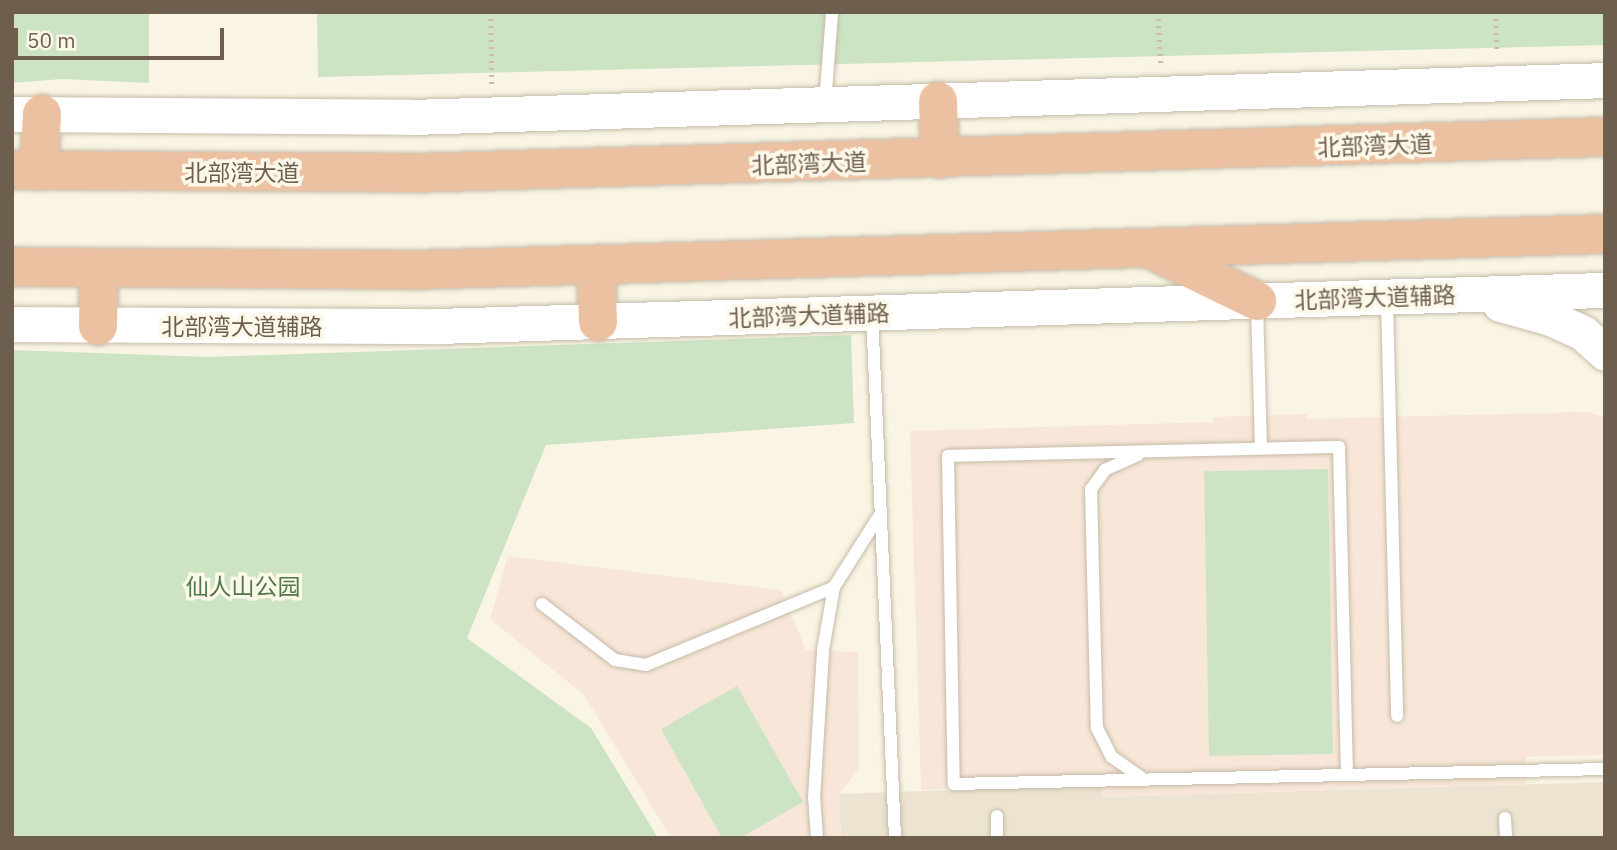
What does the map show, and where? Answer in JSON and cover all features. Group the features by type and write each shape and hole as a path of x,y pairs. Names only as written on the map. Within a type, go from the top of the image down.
{"highway":[{"path":"938,101 940,159"},
{"path":"26,170 27,114"},
{"name":"北部湾大道","path":"26,170 412,173 1605,137"},
{"path":"12,267 413,270 1605,234"},
{"path":"1147,248 1257,301"},
{"path":"596,265 598,321"},
{"path":"98,326 99,269"}],"main road":[{"path":"27,114 492,114 1497,83 1596,86"},
{"name":"北部湾大道辅路","path":"12,324 437,326 1605,290"},
{"path":"1463,295 1550,317 1583,333 1605,353"}],"lane":[{"path":"825,104 832,12"},
{"path":"1387,297 1397,716"},
{"path":"1257,301 1261,448"},
{"path":"872,313 895,838"},
{"path":"1347,774 1339,447 948,456 954,784 1605,769"},
{"path":"1146,779 1112,757 1097,728 1091,489 1105,470 1148,451"},
{"path":"817,838 814,799 823,650 834,587 881,513"},
{"path":"542,604 615,660 646,665 834,587"},
{"path":"996,816 997,838"},
{"path":"1505,818 1506,838"}],"path":[{"path":"491,12 492,114"},
{"path":"1158,12 1162,94"},
{"path":"1496,12 1497,83"}],"shaded area":[{"path":"1586,412 1605,417 1605,755 1526,757 1526,784 1102,797 1102,785 921,790 910,431 1213,422 1213,417 1306,414 1307,419"},
{"path":"508,556 781,590 806,650 858,652 859,769 839,794 841,838 671,838 584,695 490,619"},
{"path":"1605,782 1605,838 841,838 839,794 1102,785 1103,797"}],"green space":[{"path":"12,12 149,12 149,83 62,79 12,83"},
{"path":"317,12 1605,12 1605,45 318,77"},
{"name":"仙人山公园","path":"851,335 854,423 546,445 467,638 591,728 658,838 12,838 12,350 208,357"},
{"path":"1328,469 1333,754 1209,756 1204,471"},
{"path":"737,686 803,802 740,838 722,838 661,729"}]}
